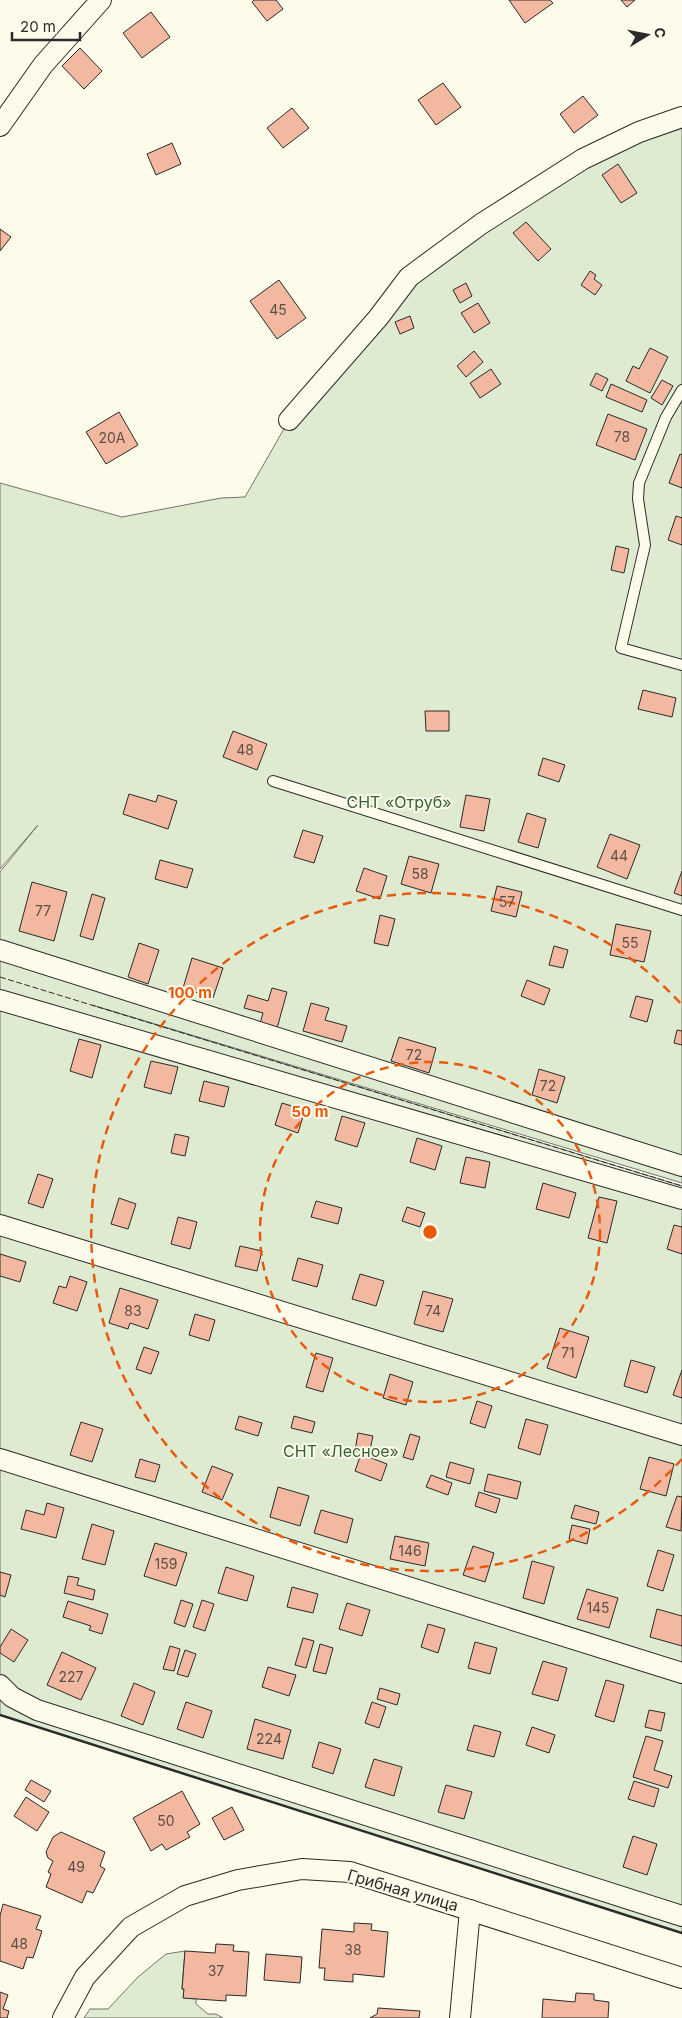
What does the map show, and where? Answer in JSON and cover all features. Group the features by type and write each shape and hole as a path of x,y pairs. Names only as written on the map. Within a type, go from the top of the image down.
{"street":[{"path":"0,126 43,65 101,0"},
{"path":"289,420 378,318 409,277 481,224 583,160 639,132 682,117"},
{"path":"0,950 682,1166"},
{"path":"0,1000 682,1199"},
{"path":"0,1225 682,1435"},
{"path":"0,1459 682,1673"},
{"path":"0,1686 12,1697 37,1710 682,1916"},
{"name":"Грибная улица","path":"63,2018 85,1977 131,1926 185,1896 238,1880 302,1870 350,1872 682,1978"},
{"name":"Грибная улица","path":"460,2018 470,1910"}],"lane":[{"path":"682,390 666,418 639,483 638,499 645,545 621,648 682,665"},
{"path":"273,781 682,910"}],"green space":[{"path":"682,116 682,1183 92,1005 682,1186 682,1933 0,1715 0,872 38,825 0,869 0,483 122,517 221,498 245,497 289,420 378,318 481,224"},
{"path":"185,1951 182,1989 184,1989 184,1998 196,1999 196,2004 208,2014 216,2014 223,2018 84,2018 90,2009 108,2009 138,1977 166,1954"}],"building":[{"path":"254,0 276,0 283,9 267,21 252,2"},
{"path":"509,0 550,0 553,3 525,23"},
{"path":"621,0 635,0 627,7"},
{"path":"151,12 170,37 142,58 123,33"},
{"path":"80,48 102,71 84,89 62,66"},
{"path":"443,83 461,107 436,125 418,100"},
{"path":"583,96 598,115 574,133 560,114"},
{"path":"292,108 309,128 283,148 267,128"},
{"path":"172,143 181,164 156,175 147,154"},
{"path":"618,164 637,193 621,203 602,175"},
{"path":"526,222 551,249 538,261 513,233"},
{"path":"0,229 11,237 0,251"},
{"path":"590,271 596,275 594,279 602,285 595,295 581,285"},
{"path":"279,280 306,318 277,339 250,301"},
{"path":"466,283 472,296 460,303 453,290"},
{"path":"478,303 490,323 474,333 461,313"},
{"path":"410,316 414,328 400,334 395,322"},
{"path":"650,348 668,357 650,393 626,381 633,366 639,369"},
{"path":"474,351 483,362 466,377 457,366"},
{"path":"491,369 501,384 480,398 470,383"},
{"path":"596,373 608,379 602,391 590,385"},
{"path":"662,380 673,386 662,405 651,398"},
{"path":"611,384 647,400 642,412 606,397"},
{"path":"119,412 138,445 106,464 86,432"},
{"path":"608,414 647,429 635,460 596,445"},
{"path":"680,454 682,455 682,488 669,483"},
{"path":"676,516 682,518 682,545 668,540"},
{"path":"616,546 629,549 624,573 611,570"},
{"path":"643,690 676,698 672,717 638,709"},
{"path":"425,711 449,711 449,731 426,731"},
{"path":"233,731 267,744 257,770 223,757"},
{"path":"543,758 565,765 559,782 538,775"},
{"path":"129,794 156,802 158,795 177,801 168,829 123,814"},
{"path":"466,795 490,799 484,831 460,827"},
{"path":"527,813 546,819 538,848 518,842"},
{"path":"303,830 323,836 314,863 294,857"},
{"path":"610,834 640,845 627,879 597,867"},
{"path":"409,856 439,864 431,893 401,884"},
{"path":"160,860 193,869 187,888 155,879"},
{"path":"364,868 387,876 380,899 356,891"},
{"path":"682,871 682,896 674,893"},
{"path":"32,882 67,892 54,941 19,931"},
{"path":"497,886 522,892 516,917 491,911"},
{"path":"92,894 105,898 93,940 80,936"},
{"path":"380,915 395,919 388,946 374,943"},
{"path":"616,924 651,931 644,962 610,955"},
{"path":"139,943 159,950 148,984 128,977"},
{"path":"554,946 568,950 563,968 549,965"},
{"path":"192,958 223,968 213,998 183,988"},
{"path":"527,980 550,989 544,1005 521,996"},
{"path":"272,988 287,992 276,1032 259,1027 263,1013 244,1008 248,995 268,1001"},
{"path":"636,996 653,1000 647,1022 630,1017"},
{"path":"311,1003 329,1008 325,1020 347,1026 342,1042 303,1031"},
{"path":"677,1030 682,1031 682,1045 674,1043"},
{"path":"399,1037 436,1048 429,1073 391,1061"},
{"path":"79,1039 101,1045 92,1078 70,1071"},
{"path":"151,1061 178,1067 171,1094 144,1087"},
{"path":"539,1069 565,1077 557,1103 532,1095"},
{"path":"204,1081 229,1087 224,1107 199,1101"},
{"path":"282,1103 305,1110 298,1133 275,1125"},
{"path":"342,1116 365,1123 357,1147 335,1140"},
{"path":"175,1134 189,1137 185,1156 171,1153"},
{"path":"417,1138 442,1146 435,1170 410,1162"},
{"path":"466,1157 490,1162 485,1188 460,1183"},
{"path":"38,1174 53,1179 43,1208 28,1203"},
{"path":"543,1183 576,1193 569,1218 536,1209"},
{"path":"599,1197 617,1201 607,1243 588,1238"},
{"path":"119,1198 136,1204 128,1229 111,1224"},
{"path":"316,1201 342,1208 338,1224 311,1217"},
{"path":"407,1207 425,1213 420,1227 402,1221"},
{"path":"178,1217 197,1222 190,1249 171,1244"},
{"path":"674,1225 682,1227 682,1254 667,1249"},
{"path":"240,1246 262,1251 257,1271 235,1266"},
{"path":"0,1254 26,1262 20,1282 0,1276"},
{"path":"298,1258 323,1265 317,1287 292,1280"},
{"path":"360,1274 384,1281 376,1306 352,1299"},
{"path":"70,1276 87,1282 77,1311 53,1303 59,1286 66,1288"},
{"path":"120,1288 158,1300 148,1329 130,1323 128,1329 109,1323"},
{"path":"423,1291 453,1299 443,1332 414,1324"},
{"path":"195,1314 215,1320 209,1341 189,1335"},
{"path":"560,1328 589,1337 576,1378 547,1368"},
{"path":"144,1347 159,1352 151,1374 136,1369"},
{"path":"316,1353 333,1358 323,1392 306,1387"},
{"path":"631,1360 655,1367 647,1393 624,1386"},
{"path":"682,1370 682,1398 673,1395"},
{"path":"390,1374 413,1382 406,1405 383,1398"},
{"path":"477,1401 492,1406 485,1428 470,1423"},
{"path":"239,1416 262,1423 258,1436 235,1429"},
{"path":"294,1416 315,1422 312,1433 291,1428"},
{"path":"526,1419 548,1425 540,1455 518,1448"},
{"path":"81,1422 103,1429 92,1462 70,1455"},
{"path":"358,1433 373,1436 369,1454 355,1451"},
{"path":"410,1434 420,1437 413,1460 403,1457"},
{"path":"361,1454 387,1464 381,1481 355,1471"},
{"path":"649,1457 674,1464 666,1496 640,1489"},
{"path":"140,1459 160,1465 155,1482 135,1477"},
{"path":"450,1462 474,1469 470,1484 446,1477"},
{"path":"212,1466 233,1474 222,1500 202,1492"},
{"path":"488,1474 521,1482 517,1499 484,1491"},
{"path":"431,1475 452,1483 448,1495 426,1487"},
{"path":"278,1487 309,1496 300,1526 270,1517"},
{"path":"479,1492 500,1499 496,1513 475,1506"},
{"path":"677,1496 682,1497 681,1531 666,1527"},
{"path":"47,1503 64,1508 56,1538 21,1529 26,1510 44,1515"},
{"path":"575,1505 599,1512 596,1524 571,1518"},
{"path":"321,1510 353,1519 347,1543 314,1533"},
{"path":"92,1524 114,1531 105,1565 82,1559"},
{"path":"572,1525 590,1529 587,1544 569,1539"},
{"path":"395,1536 429,1543 425,1566 390,1559"},
{"path":"155,1543 187,1553 176,1586 144,1576"},
{"path":"473,1546 494,1553 485,1582 463,1575"},
{"path":"658,1550 674,1555 663,1591 647,1586"},
{"path":"532,1561 554,1567 544,1604 523,1598"},
{"path":"226,1567 254,1576 247,1601 218,1593"},
{"path":"0,1572 11,1575 5,1597 0,1595"},
{"path":"68,1576 79,1578 77,1585 95,1590 93,1600 64,1593"},
{"path":"292,1587 318,1594 313,1613 287,1607"},
{"path":"587,1589 618,1598 609,1628 577,1619"},
{"path":"181,1600 193,1604 185,1627 174,1623"},
{"path":"202,1600 214,1604 205,1631 193,1627"},
{"path":"68,1601 108,1614 102,1634 89,1630 91,1626 63,1617"},
{"path":"347,1603 370,1610 362,1636 339,1629"},
{"path":"657,1609 682,1616 682,1646 650,1637"},
{"path":"428,1624 445,1629 438,1653 421,1647"},
{"path":"11,1629 28,1640 14,1662 0,1653 0,1647"},
{"path":"303,1638 314,1641 306,1668 295,1665"},
{"path":"475,1642 497,1648 490,1674 468,1668"},
{"path":"320,1644 333,1648 326,1674 313,1671"},
{"path":"170,1646 180,1649 174,1671 163,1669"},
{"path":"185,1650 196,1654 188,1677 177,1674"},
{"path":"62,1652 96,1668 81,1700 47,1685"},
{"path":"543,1661 567,1668 558,1701 532,1694"},
{"path":"268,1667 296,1675 289,1696 262,1687"},
{"path":"606,1680 624,1685 614,1722 595,1716"},
{"path":"134,1683 155,1692 143,1725 121,1716"},
{"path":"380,1688 400,1694 397,1705 377,1699"},
{"path":"186,1702 212,1711 203,1738 177,1729"},
{"path":"372,1702 386,1707 379,1728 365,1723"},
{"path":"649,1710 665,1713 661,1731 645,1727"},
{"path":"255,1719 291,1730 283,1759 247,1749"},
{"path":"474,1725 501,1732 494,1757 467,1750"},
{"path":"532,1727 555,1735 549,1753 526,1745"},
{"path":"646,1736 663,1741 654,1770 672,1776 668,1788 633,1777"},
{"path":"319,1742 341,1749 333,1774 312,1767"},
{"path":"374,1759 402,1767 394,1796 365,1787"},
{"path":"31,1780 51,1791 44,1802 25,1790"},
{"path":"634,1781 659,1789 654,1807 628,1799"},
{"path":"446,1785 472,1792 464,1819 438,1812"},
{"path":"182,1791 200,1824 187,1832 190,1837 166,1850 162,1844 151,1851 133,1818"},
{"path":"26,1797 49,1812 37,1831 14,1816"},
{"path":"232,1807 244,1830 224,1840 212,1818"},
{"path":"61,1832 105,1852 100,1866 105,1869 93,1893 87,1891 82,1903 46,1887 51,1874 48,1872 53,1861 48,1858 46,1852 53,1837"},
{"path":"633,1836 657,1844 647,1875 623,1867"},
{"path":"3,1904 41,1916 36,1929 42,1931 33,1958 27,1957 23,1969 0,1961 0,1916"},
{"path":"354,1923 372,1924 371,1930 388,1932 384,1977 353,1974 353,1982 324,1980 325,1968 319,1968 322,1929 354,1932"},
{"path":"216,1944 234,1945 233,1951 249,1952 246,1996 226,1995 226,2001 183,1998 185,1951 215,1953"},
{"path":"266,1954 302,1957 300,1983 264,1980"},
{"path":"0,1992 8,1995 3,2009 9,2011 7,2018 0,2018"},
{"path":"576,1993 594,1994 594,2000 609,2002 608,2018 542,2018 543,1999 575,2002"},
{"path":"378,2008 420,2011 419,2018 370,2018 377,2014"}],"fence":[{"path":"0,977 682,1186"},
{"path":"0,1715 682,1933"}],"wall":[{"path":"0,1715 682,1933"}],"park label":[{"name":"СНТ «Отруб»","path":"399,802"},
{"name":"СНТ «Лесное»","path":"341,1451"}]}
